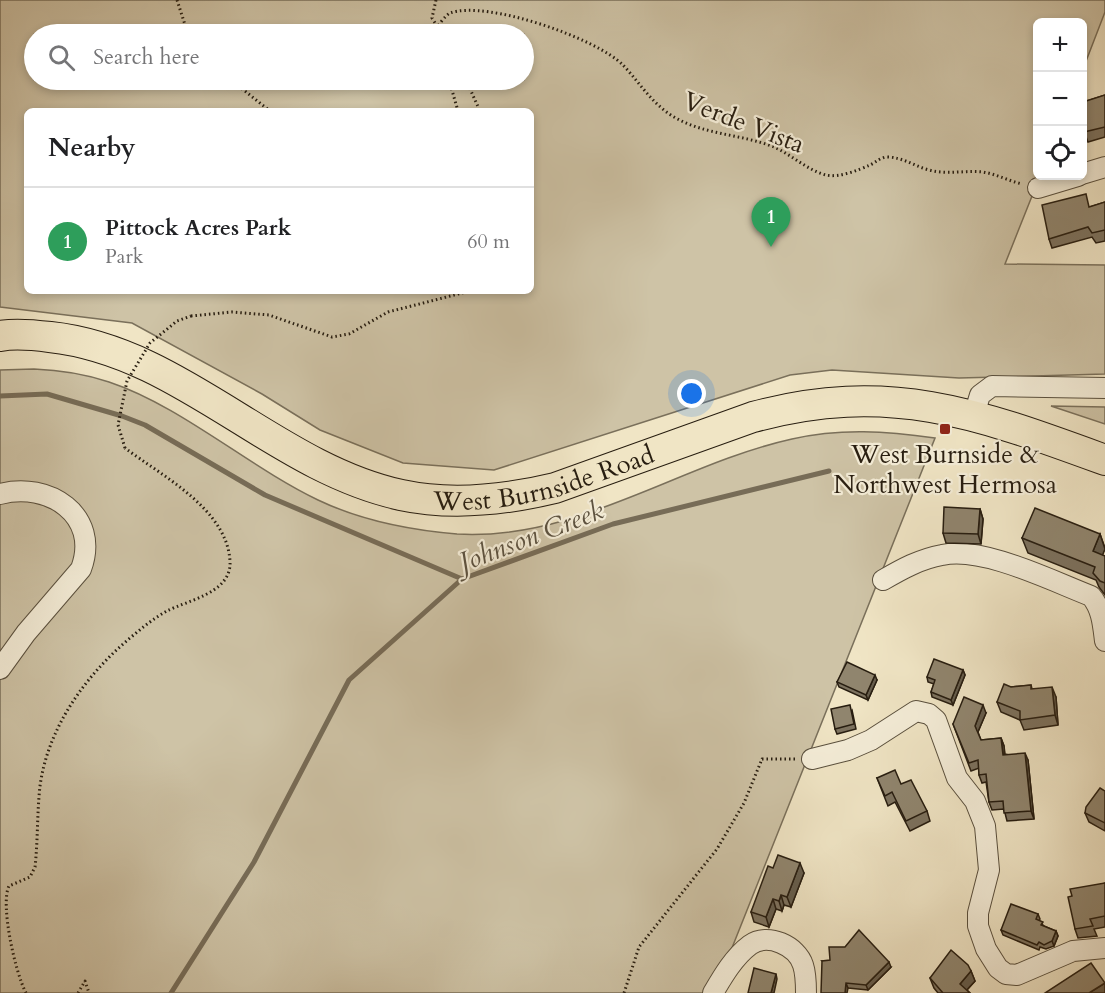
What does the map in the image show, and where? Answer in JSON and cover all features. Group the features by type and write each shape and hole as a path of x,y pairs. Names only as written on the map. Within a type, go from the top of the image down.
{"main road":[{"name":"West Burnside Road","path":"0,336 64,338 118,353 159,371 327,469 380,489 426,498 487,500 544,491 718,428 778,410 810,405 898,401 974,415 1105,460"}],"street":[{"path":"1087,173 1105,167"},
{"path":"1038,188 1065,180"},
{"path":"974,415 980,395 992,386 1105,388"},
{"path":"0,494 12,491 34,493 56,500 67,506 77,516 85,538 81,569 26,633 0,669"},
{"path":"883,580 909,564 944,554 982,555 1091,596 1098,604 1102,616 1105,641"},
{"path":"812,759 848,750 872,740 916,711 929,714 936,720 953,771 975,801 985,826 990,870 977,918 986,949 998,968 1006,974 1017,975 1073,951 1105,948"},
{"path":"713,993 726,971 751,944 768,940 791,948 799,956 803,966 806,993"}],"path":[{"path":"177,0 185,24"},
{"path":"436,0 432,18 436,24"},
{"name":"Verde Vista","path":"440,24 450,13 473,8 496,9 524,16 577,35 598,46 623,65 646,94 672,116 702,130 774,147 827,175 844,174 870,165 883,157 902,158 928,170 950,174 965,171 987,172 1038,188"},
{"path":"244,90 266,108"},
{"path":"452,90 457,108"},
{"path":"471,90 479,108"},
{"path":"26,993 7,934 3,901 9,886 30,877 35,867 40,784 48,751 62,721 73,699 84,685 126,642 167,611 201,598 224,581 231,562 222,533 202,504 126,448 118,425 127,381 150,343 177,321 191,316 232,312 269,315 332,337 349,333 388,312 458,294"},
{"path":"624,993 639,947 717,849 744,803 762,759 812,759"},
{"path":"78,993 85,981 89,993"}],"shaded area":[{"path":"0,0 1105,0 1105,12 1087,59 1087,18 1033,18 1033,180 1038,180 1005,264 1105,265 1105,374 959,378 832,370 790,375 494,470 403,463 320,430 262,394 132,323 0,307"},
{"path":"0,370 63,371 91,377 136,393 189,421 292,486 352,514 421,530 457,534 502,533 544,526 586,514 709,465 792,439 846,432 935,438 714,993 0,993"},
{"path":"1051,406 1105,407 1105,424"}],"building":[{"path":"1105,95 1105,127 1087,131 1087,101"},
{"path":"1086,194 1089,207 1105,202 1105,230 1092,233 1088,227 1049,239 1042,205"},
{"path":"944,507 980,509 978,534 943,533"},
{"path":"1035,508 1100,534 1093,551 1105,556 1105,583 1093,573 1095,567 1022,538"},
{"path":"934,659 963,670 951,700 931,692 935,680 927,677"},
{"path":"847,662 875,675 866,695 837,682"},
{"path":"1004,684 1011,687 1031,685 1031,689 1052,687 1055,715 1020,720 1020,711 997,702"},
{"path":"964,697 983,705 975,726 981,740 1001,738 1003,755 1025,753 1031,811 1004,813 1003,801 989,802 986,774 979,775 978,760 969,763 953,724"},
{"path":"850,705 854,724 835,729 831,709"},
{"path":"895,770 901,784 911,780 927,811 906,821 892,792 885,796 877,778"},
{"path":"1100,788 1105,791 1105,823 1085,813 1086,807"},
{"path":"778,855 800,863 787,897 781,895 779,901 773,899 766,917 751,912 768,866 773,868"},
{"path":"1105,883 1105,916 1090,919 1093,926 1075,929 1068,897 1072,896 1070,889"},
{"path":"1011,904 1038,914 1036,919 1043,922 1041,925 1056,931 1052,941 1044,945 1039,942 1037,945 1001,930"},
{"path":"859,930 889,962 866,985 846,983 845,993 821,993 822,961 830,960 829,947 845,947"},
{"path":"951,950 968,965 971,971 960,984 970,993 943,993 930,978"},
{"path":"1091,963 1105,983 1089,993 1045,993"},
{"path":"754,968 776,974 771,993 748,993"}],"waterway":[{"path":"0,396 47,394 145,425 265,495 462,579"},
{"name":"Johnson Creek","path":"171,993 254,862 349,680 462,579 613,524 829,471"}],"place":[{"name":"Pittock Acres Park","path":"771,247"},
{"name":"West Burnside & Northwest Hermosa","path":"945,429"}]}
